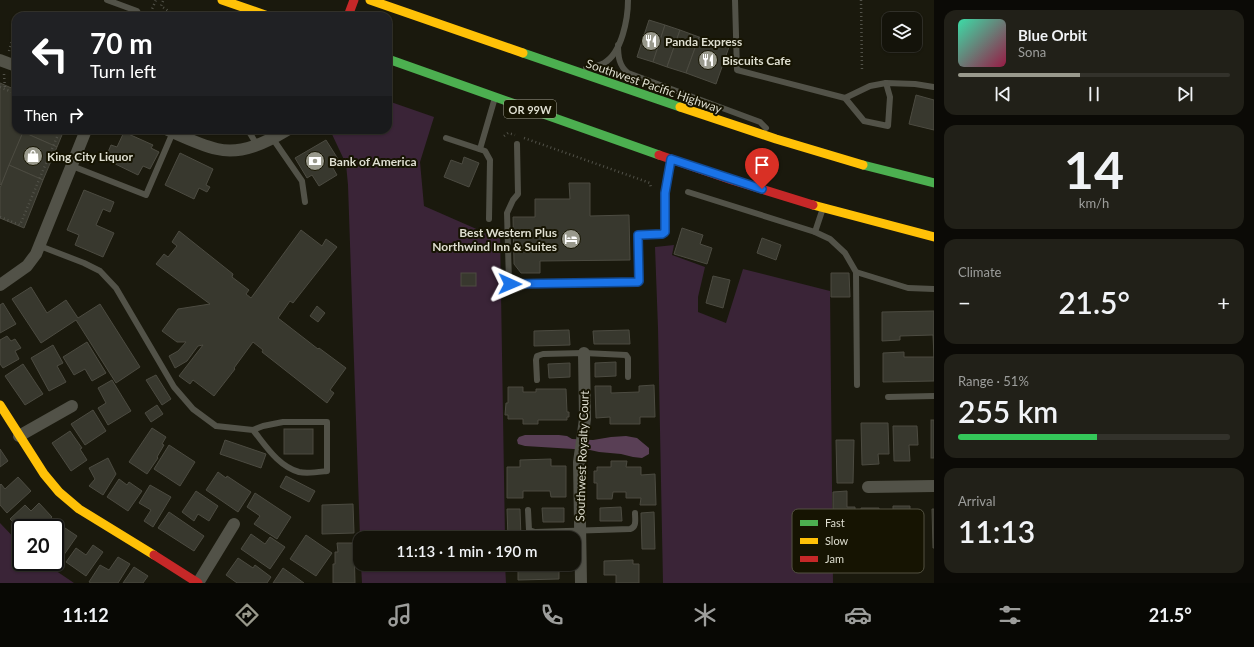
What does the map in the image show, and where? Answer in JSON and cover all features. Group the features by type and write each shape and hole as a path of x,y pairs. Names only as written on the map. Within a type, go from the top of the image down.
{"main road":[{"path":"222,0 256,12"},
{"path":"350,12 354,0"},
{"name":"Southwest Pacific Highway","path":"370,0 783,142 934,183"},
{"name":"OR 99W","path":"392,60 732,180 824,208 934,237"},
{"path":"0,405 44,474 59,492 79,509 198,583"}],"street":[{"path":"0,60 12,64"},
{"path":"0,285 27,266 36,254 84,134"},
{"path":"177,134 218,149 236,150 257,145 280,134"},
{"name":"Southwest Royalty Court","path":"580,531 580,451 585,419 584,354"},
{"path":"19,436 72,406"},
{"path":"868,487 934,486"},
{"path":"198,583 234,524"},
{"name":"Southwest Royalty Court","path":"581,571 581,583"}],"lane":[{"path":"107,0 138,12"},
{"path":"572,70 596,66 605,62 615,53 626,24 628,0"},
{"path":"735,0 737,70 846,98 864,121 888,126 890,97 886,82"},
{"path":"618,45 621,65 628,73 760,122 783,142"},
{"path":"846,98 870,86 886,82 934,87"},
{"path":"480,149 495,97"},
{"path":"72,166 146,195 169,134"},
{"path":"250,134 257,145"},
{"path":"273,138 302,181 305,202"},
{"path":"446,138 485,151 490,160 489,219"},
{"path":"517,144 518,194 513,200 507,213 510,284 638,282 638,235 662,234 665,232 665,193 671,159"},
{"path":"688,192 815,232 830,238 845,253 856,272 857,385"},
{"path":"815,232 824,208"},
{"path":"40,246 84,263 100,271 116,288 174,387 193,409 216,426 254,430 263,426 282,422 327,422 328,471 300,472 286,466 276,458 254,430"},
{"path":"856,272 908,288 934,289"},
{"path":"537,380 536,360 537,356 539,355 622,354 626,355 628,358 628,377"},
{"path":"888,397 934,396"},
{"path":"528,510 528,526 529,530 532,531"},
{"path":"580,531 630,530 636,526 635,513"}],"path":[{"path":"151,12 156,0"},
{"path":"861,0 862,72"},
{"path":"163,1 161,6 170,12"},
{"path":"0,87 12,92"},
{"path":"504,136 508,133 515,135"},
{"path":"0,217 20,225 58,134"},
{"path":"523,138 650,183 651,188"}],"shaded area":[{"path":"392,102 434,117 420,162 424,206 481,231 500,231 505,531 360,531 348,185 346,164 332,134 392,134"},
{"path":"674,245 672,255 705,267 698,297 698,312 726,323 743,269 830,291 832,509 792,509 792,573 833,573 833,583 663,583 655,247"},
{"path":"525,435 559,435 567,436 572,439 593,440 626,436 637,438 649,448 649,454 642,458 590,450 525,446 518,444 517,440 519,437"},
{"path":"0,523 12,536 12,571 56,571 74,583 0,583"},
{"path":"361,571 505,571 506,583 362,583"}],"building":[{"name":"Panda Express","path":"649,20 665,25 653,62 637,57"},
{"path":"665,25 680,30 667,67 653,62"},
{"path":"680,30 699,37 686,73 667,67"},
{"name":"Biscuits Cafe","path":"699,37 729,47 716,84 686,73"},
{"path":"0,83 12,88 12,134 22,134 1,185"},
{"path":"916,95 934,100 934,130 909,124"},
{"name":"King City Liquor","path":"22,134 28,134 57,147 43,180 9,165"},
{"path":"28,134 62,134 57,147"},
{"path":"123,134 128,134 153,145 151,148 159,152 150,169 143,166 138,175 105,159 111,145 117,147"},
{"name":"Bank of America","path":"326,140 338,159 330,163 337,175 319,186 312,175 307,178 295,158"},
{"path":"180,153 213,169 206,185 210,187 207,192 199,188 194,199 165,185"},
{"path":"464,157 479,163 469,187 444,177 451,160 462,164"},
{"path":"9,165 43,180 24,228 0,218 0,188"},
{"name":"Best Western Plus Northwind Inn & Suites","path":"569,183 590,183 590,216 629,215 630,260 540,261 540,273 521,273 514,264 513,217 535,217 535,199 570,199"},
{"path":"84,190 114,202 110,212 103,209 96,225 114,233 103,257 75,245 79,235 67,230"},
{"path":"682,228 703,235 700,244 712,248 707,264 674,254"},
{"path":"301,230 322,246 326,239 337,247 293,303 290,301 278,318 318,349 319,348 346,368 330,390 334,393 327,403 262,352 263,350 253,342 234,368 235,369 214,396 193,380 190,384 179,376 203,345 198,346 187,361 175,368 169,356 178,351 186,342 177,342 162,331 178,309 210,304 156,264 164,254 168,257 177,246 172,242 179,231 233,274 232,277 249,290 246,294 251,298"},
{"path":"762,238 781,245 776,260 757,253"},
{"path":"461,273 476,273 476,286 461,286"},
{"path":"831,273 849,273 850,297 831,297"},
{"path":"713,276 730,280 723,308 706,303"},
{"path":"31,287 47,313 66,300 78,318 100,304 140,367 116,383 76,320 41,343 12,299"},
{"path":"3,303 16,324 0,333 0,305"},
{"path":"317,306 325,313 318,322 310,316"},
{"path":"934,311 934,357 933,335 900,336 900,340 882,341 882,312"},
{"path":"569,330 570,345 534,346 534,331"},
{"path":"629,330 630,344 594,344 593,331"},
{"path":"7,336 11,341 15,339 21,348 15,351 19,359 3,368 0,364 0,340"},
{"path":"87,342 106,373 92,381 85,369 74,375 63,357"},
{"path":"53,345 63,363 57,366 66,382 49,391 31,358"},
{"path":"904,352 904,357 934,357 934,381 883,382 883,353"},
{"path":"616,362 616,376 595,377 595,363"},
{"path":"570,363 570,377 549,378 548,364"},
{"path":"23,364 43,394 25,405 5,376"},
{"path":"156,375 171,399 162,405 146,380"},
{"path":"112,380 131,411 108,425 98,408 106,403 98,388"},
{"path":"654,385 655,417 640,417 640,424 610,424 610,417 596,418 595,386 611,386 611,393 639,392 639,386"},
{"path":"508,387 523,387 523,392 536,392 536,389 566,389 567,412 569,412 569,417 567,417 567,420 538,420 538,424 523,424 523,419 508,419 508,415 505,415 506,403 508,403"},
{"path":"157,405 163,414 151,422 145,413"},
{"path":"93,410 106,431 85,445 71,424"},
{"path":"931,420 934,420 934,458 931,458"},
{"path":"861,423 888,423 889,454 878,454 879,464 862,465"},
{"path":"893,426 917,426 918,445 909,445 910,461 894,461"},
{"path":"152,428 166,437 162,444 164,445 157,457 158,458 147,474 129,462"},
{"path":"284,429 313,429 313,454 284,454"},
{"path":"70,431 82,448 80,449 87,460 71,471 52,443"},
{"path":"225,440 266,454 261,468 220,454"},
{"path":"836,440 854,440 853,483 837,483"},
{"path":"169,445 195,462 180,486 154,469"},
{"path":"0,449 8,461 0,467"},
{"path":"108,458 116,474 103,495 89,486 95,479 89,468"},
{"path":"551,459 551,466 566,466 566,497 551,497 550,491 523,491 523,498 507,498 507,467 520,467 520,460"},
{"path":"611,461 627,461 626,467 641,467 641,475 655,474 656,505 640,505 641,498 626,498 626,492 613,492 612,499 597,499 597,483 594,483 594,471 597,471 597,467 611,467"},
{"path":"218,472 226,478 227,476 251,492 238,512 206,490"},
{"path":"286,476 315,491 309,502 280,487"},
{"path":"18,477 31,491 7,513 0,505 0,485 1,484 5,489"},
{"path":"119,479 127,485 129,482 142,491 128,511 107,497"},
{"path":"150,485 171,497 153,527 144,521 151,510 139,503"},
{"path":"196,491 218,506 209,521 198,514 194,521 182,512"},
{"path":"847,491 847,507 855,507 855,509 833,509 833,492"},
{"path":"255,493 291,517 277,539 254,524 260,516 247,507"},
{"path":"39,503 52,517 50,519 12,519 12,521 10,519 25,505 31,511"},
{"path":"353,504 353,533 322,534 322,505"},
{"path":"893,506 910,506 910,509 893,509"},
{"path":"621,507 622,521 600,521 600,508"},
{"path":"542,508 564,508 564,522 543,522"},
{"path":"861,508 879,508 879,509"},
{"path":"507,509 520,509 521,531 508,531"},
{"path":"932,509 934,509 934,548 933,548"},
{"path":"169,512 204,536 194,551 158,528"},
{"path":"654,512 655,549 642,549 641,513"},
{"path":"64,527 77,536 64,555"},
{"path":"251,534 265,544 270,537 285,547 270,569 241,549"},
{"path":"306,535 332,553 316,576 290,559"},
{"path":"337,543 353,543 353,571 355,571 355,583 333,583 333,564 335,564 335,552 338,552"},
{"path":"93,545 103,552 86,576 66,562 76,548 86,555"},
{"path":"118,557 130,564 118,583 89,582 100,565 109,570"},
{"path":"238,558 253,568 255,565 271,577 267,583 237,583 226,575"},
{"path":"633,560 633,564 639,564 639,583 616,583 616,575 604,575 604,561"},
{"path":"134,567 148,576 143,583 123,583"},
{"path":"283,568 304,583 273,583"},
{"path":"518,571 559,571 559,579 518,580"}],"traffic: fast":[{"path":"523,53 680,107"},
{"path":"392,60 659,155"},
{"path":"863,165 934,183"}],"traffic: slow":[{"path":"222,0 256,12"},
{"path":"370,0 523,53"},
{"path":"680,107 776,139 863,165"},
{"path":"813,205 934,237"},
{"path":"0,405 44,474 59,492 79,509 154,555"}],"traffic: jam":[{"path":"350,12 354,0"},
{"path":"659,155 732,180 813,205"},
{"path":"154,555 198,583"}],"place":[{"name":"Panda Express","path":"651,41"},
{"name":"Biscuits Cafe","path":"708,60"},
{"name":"King City Liquor","path":"33,156"},
{"name":"Bank of America","path":"315,161"},
{"name":"Best Western Plus Northwind Inn & Suites","path":"571,239"}],"route":[{"path":"510,284 638,282 638,235 664,234 665,232 665,193 671,159 762,189"}]}
